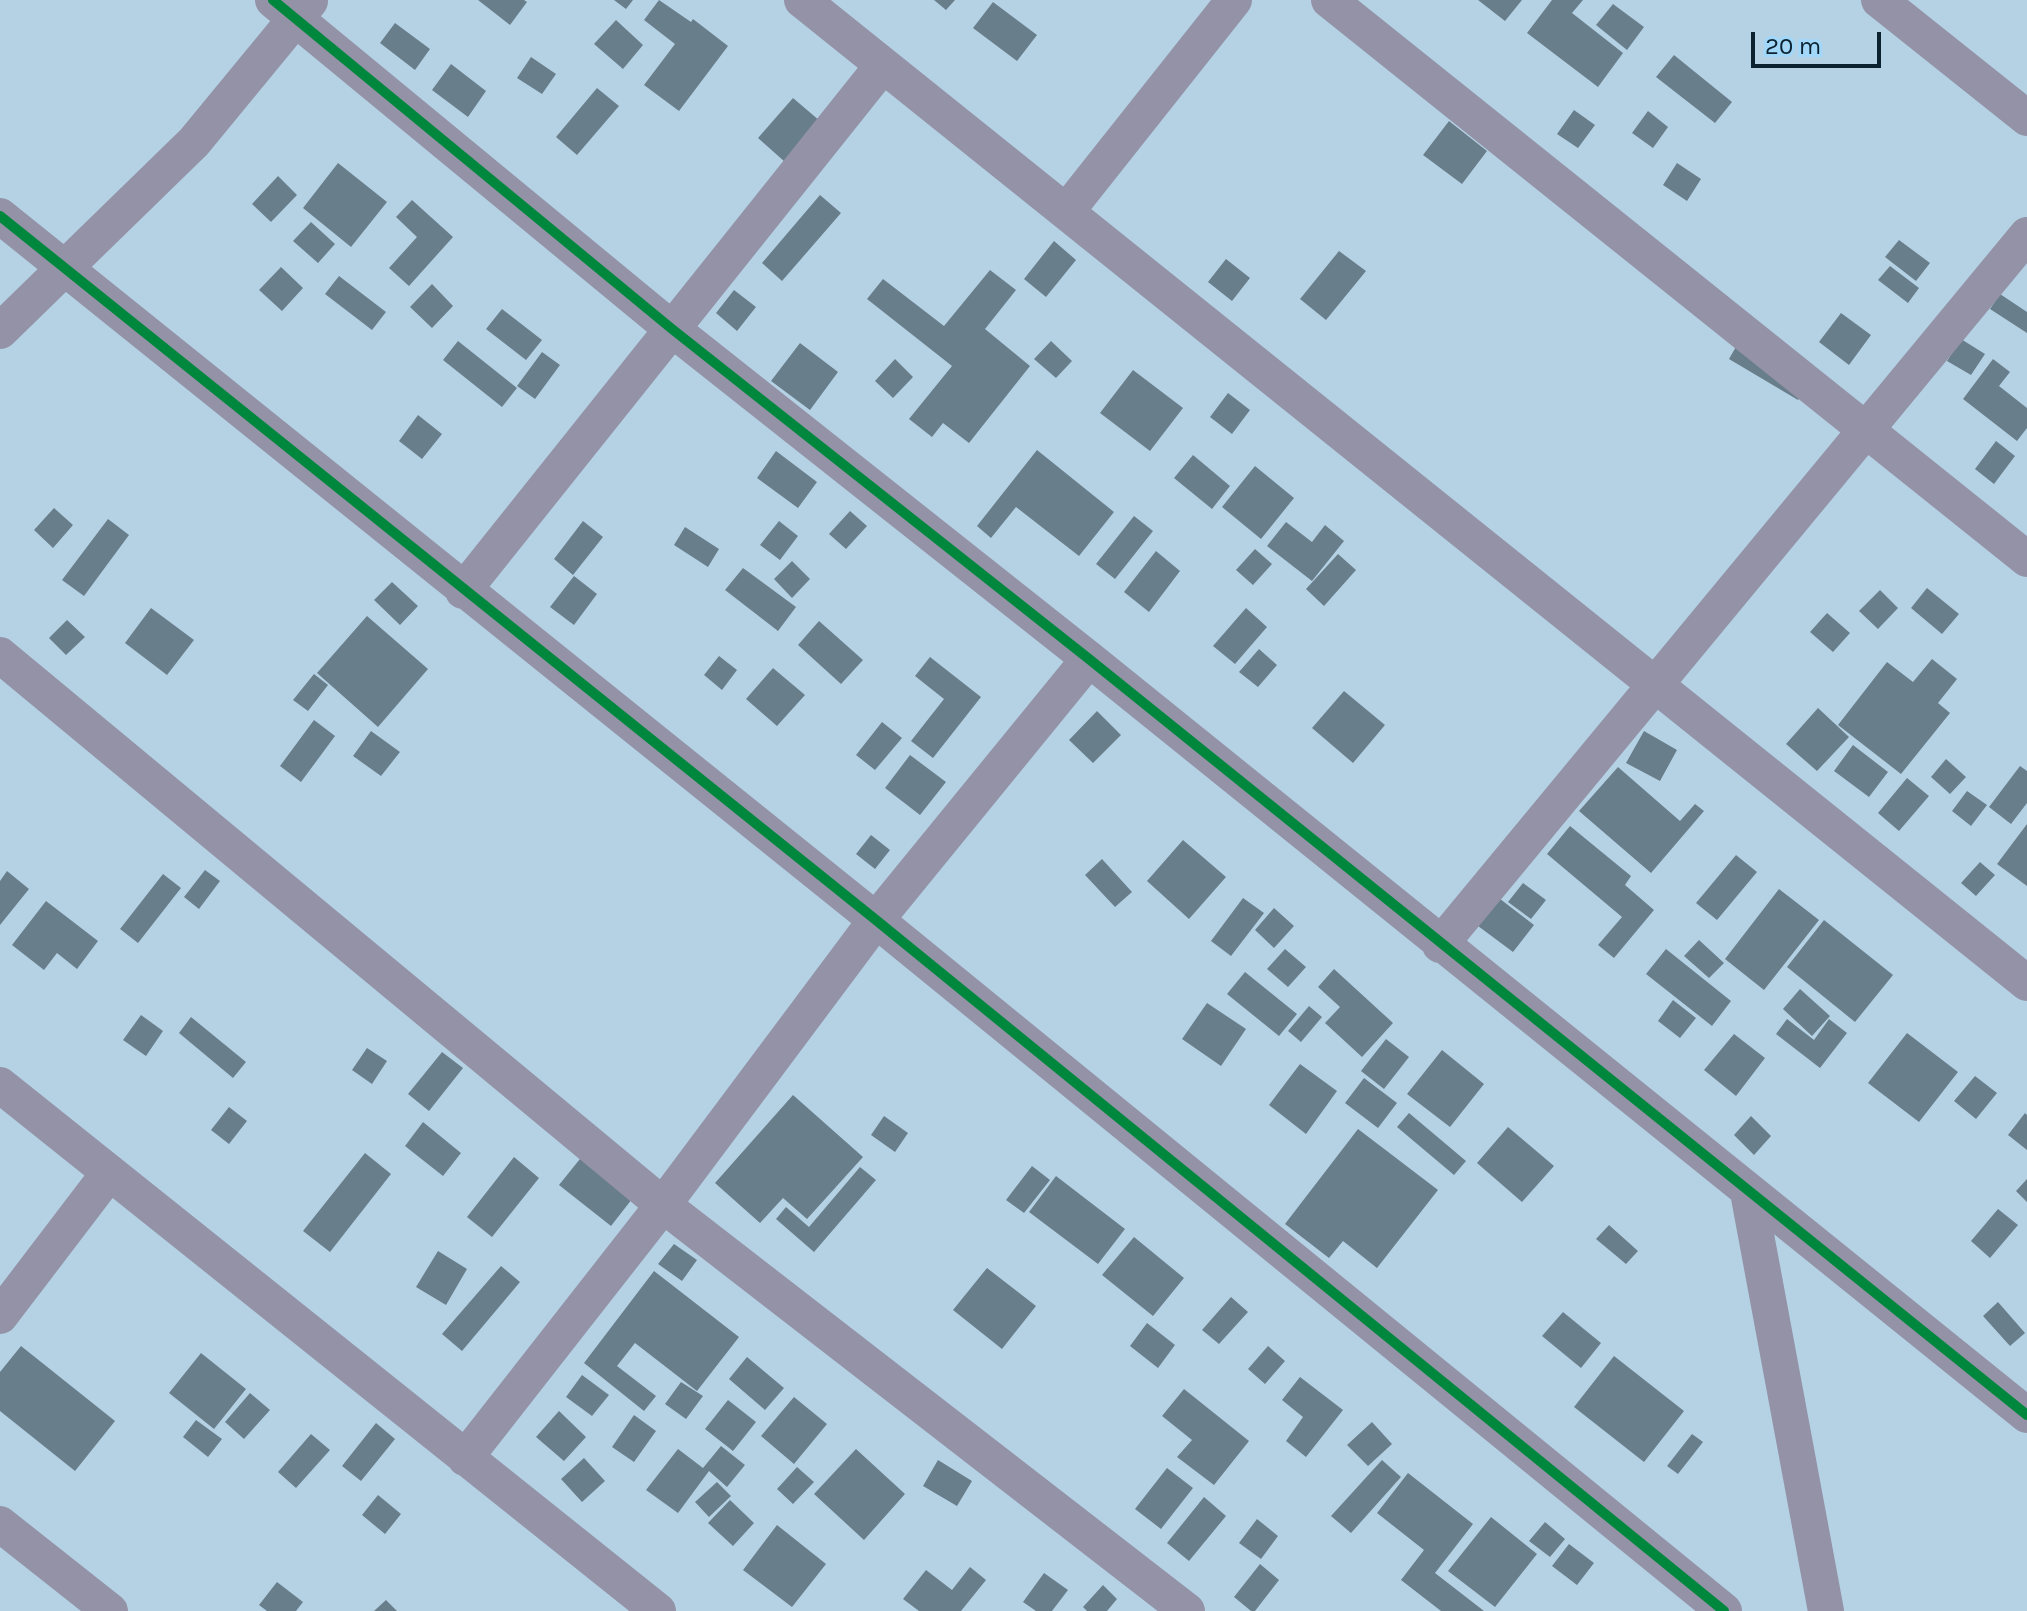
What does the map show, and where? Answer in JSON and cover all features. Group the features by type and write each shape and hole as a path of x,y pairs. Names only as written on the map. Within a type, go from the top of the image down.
{"street":[{"path":"802,0 2027,983"},
{"path":"1066,212 1234,0"},
{"path":"1329,0 2027,559"},
{"path":"1879,0 2027,118"},
{"path":"0,331 194,142 294,6 672,329 1089,659 1440,945 2027,1415"},
{"path":"463,591 883,65"},
{"path":"0,216 876,920 1724,1611"},
{"path":"1440,945 2027,235"},
{"path":"0,655 663,1205 1187,1611"},
{"path":"465,1458 663,1205 876,920 1089,659"},
{"path":"0,1085 658,1611"},
{"path":"0,1316 109,1173"},
{"path":"1748,1192 1826,1611"},
{"path":"0,1524 110,1611"}],"building":[{"path":"478,0 524,0 527,2 510,25"},
{"path":"614,0 633,0 626,9"},
{"path":"659,0 691,22 693,19 728,46 679,111 644,85 675,44 644,20"},
{"path":"934,0 955,0 946,10"},
{"path":"1478,0 1522,0 1505,21"},
{"path":"1552,0 1583,0 1572,13 1623,53 1598,87 1527,33"},
{"path":"993,2 1037,35 1017,61 973,28"},
{"path":"1613,4 1644,27 1627,50 1596,25"},
{"path":"616,20 643,45 623,69 594,44"},
{"path":"395,23 430,49 415,70 380,43"},
{"path":"1674,55 1732,102 1715,123 1656,77"},
{"path":"531,57 556,74 542,94 517,78"},
{"path":"451,64 486,91 468,117 432,90"},
{"path":"597,88 619,106 577,155 556,137"},
{"path":"793,98 820,121 785,162 758,138"},
{"path":"1574,110 1595,125 1578,148 1557,134"},
{"path":"1648,111 1668,127 1653,148 1632,133"},
{"path":"1449,121 1487,151 1462,184 1423,155"},
{"path":"338,163 387,202 351,247 303,208"},
{"path":"1677,163 1701,179 1687,201 1663,185"},
{"path":"278,176 297,195 271,222 252,204"},
{"path":"820,195 841,213 782,281 762,263"},
{"path":"412,200 453,237 409,286 389,268 417,237 396,217"},
{"path":"311,222 335,244 318,263 293,241"},
{"path":"1899,240 1930,263 1916,281 1885,257"},
{"path":"1054,241 1076,260 1046,297 1024,279"},
{"path":"1339,251 1366,271 1326,320 1300,299"},
{"path":"1226,259 1250,278 1232,301 1208,282"},
{"path":"1890,266 1919,288 1908,303 1878,280"},
{"path":"281,267 303,288 282,311 259,290"},
{"path":"990,270 1016,290 985,329 1030,366 969,443 943,423 932,437 909,419 952,366 867,299 883,279 944,326"},
{"path":"339,276 386,312 372,330 325,294"},
{"path":"432,284 453,306 432,328 410,307"},
{"path":"734,290 756,307 737,331 716,313"},
{"path":"2000,294 2027,312 2027,333 1990,309"},
{"path":"502,309 542,340 526,360 486,329"},
{"path":"1841,313 1871,335 1849,365 1819,342"},
{"path":"1741,338 1811,380 1798,400 1729,359"},
{"path":"1961,339 1985,354 1971,375 1947,361"},
{"path":"458,341 517,388 502,407 443,360"},
{"path":"1051,341 1072,361 1056,378 1034,359"},
{"path":"800,343 838,372 810,410 771,381"},
{"path":"542,352 560,365 535,399 517,386"},
{"path":"895,359 913,377 893,398 875,381"},
{"path":"1993,359 2010,372 1999,386 2027,408 2027,428 2017,441 1963,399"},
{"path":"1133,370 1183,408 1150,451 1100,413"},
{"path":"1228,393 1250,410 1232,434 1210,417"},
{"path":"418,415 442,434 422,459 399,441"},
{"path":"1996,441 2015,456 1994,484 1975,469"},
{"path":"1037,450 1114,512 1079,556 1016,507 991,538 977,526"},
{"path":"776,451 817,482 798,508 757,478"},
{"path":"1193,455 1230,486 1212,509 1174,478"},
{"path":"1255,466 1294,498 1261,539 1222,507"},
{"path":"54,508 73,525 53,548 34,530"},
{"path":"850,511 867,526 846,549 829,534"},
{"path":"1134,516 1153,531 1115,579 1096,564"},
{"path":"108,519 129,535 84,596 62,580"},
{"path":"583,521 603,537 573,575 554,559"},
{"path":"779,521 798,536 780,560 760,545"},
{"path":"1286,522 1312,542 1325,525 1344,541 1312,581 1267,546"},
{"path":"685,527 719,549 708,567 674,545"},
{"path":"1255,549 1272,564 1253,585 1236,570"},
{"path":"1156,551 1180,571 1149,612 1124,592"},
{"path":"1338,554 1356,570 1324,606 1306,589"},
{"path":"792,561 810,579 792,598 774,579"},
{"path":"743,568 796,607 778,631 725,590"},
{"path":"574,576 597,594 574,625 550,607"},
{"path":"392,582 418,606 400,625 374,600"},
{"path":"1927,588 1959,614 1942,634 1911,608"},
{"path":"1880,590 1898,608 1878,629 1859,611"},
{"path":"151,608 194,640 167,675 125,643"},
{"path":"1246,608 1267,627 1235,664 1213,646"},
{"path":"1827,613 1850,633 1833,652 1810,632"},
{"path":"367,616 428,669 378,727 317,673"},
{"path":"67,620 85,637 66,655 49,638"},
{"path":"819,621 863,660 841,684 798,645"},
{"path":"1259,649 1277,665 1258,687 1239,672"},
{"path":"719,656 737,670 722,690 704,675"},
{"path":"930,657 981,697 933,758 911,741 944,699 915,676"},
{"path":"1932,659 1957,679 1938,703 1950,713 1901,774 1838,725 1887,662 1913,682"},
{"path":"773,668 805,695 777,726 746,699"},
{"path":"314,674 328,685 308,711 293,700"},
{"path":"1344,691 1385,725 1353,763 1312,728"},
{"path":"1818,708 1849,737 1817,771 1786,744"},
{"path":"1097,711 1121,735 1093,763 1069,740"},
{"path":"314,720 335,736 301,782 280,766"},
{"path":"882,722 902,738 875,770 856,755"},
{"path":"371,731 400,752 381,776 353,756"},
{"path":"1644,731 1677,750 1660,781 1626,763"},
{"path":"1853,745 1888,772 1869,797 1834,771"},
{"path":"910,755 946,782 920,815 885,788"},
{"path":"1946,759 1966,777 1950,794 1931,777"},
{"path":"2020,766 2027,771 2027,803 2011,824 1989,807"},
{"path":"1618,767 1680,821 1695,804 1704,811 1651,873 1579,811"},
{"path":"1907,778 1929,796 1899,831 1878,813"},
{"path":"1967,791 1987,805 1971,826 1952,811"},
{"path":"2027,824 2027,886 1997,864"},
{"path":"1570,826 1631,876 1625,885 1654,910 1614,958 1598,945 1622,917 1547,854"},
{"path":"871,835 890,850 875,869 856,854"},
{"path":"1183,840 1226,877 1189,919 1147,881"},
{"path":"1736,855 1757,872 1717,920 1696,903"},
{"path":"1102,859 1132,892 1115,907 1085,875"},
{"path":"1980,862 1995,875 1976,896 1961,883"},
{"path":"205,870 220,881 199,909 184,897"},
{"path":"7,871 29,889 0,925 0,881"},
{"path":"163,874 181,888 138,943 120,929"},
{"path":"1523,883 1546,900 1531,919 1508,902"},
{"path":"1779,889 1819,920 1764,990 1725,959"},
{"path":"1491,892 1534,925 1513,952 1470,920"},
{"path":"1243,898 1264,913 1231,956 1211,941"},
{"path":"46,901 98,941 77,969 57,953 44,970 12,945"},
{"path":"1274,908 1294,926 1274,948 1255,930"},
{"path":"1824,920 1893,975 1855,1022 1787,967"},
{"path":"1699,940 1724,963 1709,978 1684,956"},
{"path":"1285,949 1306,967 1288,987 1267,969"},
{"path":"1666,949 1731,1001 1712,1026 1646,974"},
{"path":"1334,969 1393,1023 1362,1057 1325,1023 1340,1007 1318,987"},
{"path":"1245,972 1297,1014 1279,1036 1227,994"},
{"path":"1800,989 1830,1016 1812,1036 1783,1009"},
{"path":"1673,1000 1696,1018 1680,1038 1658,1021"},
{"path":"1207,1003 1246,1029 1221,1066 1182,1039"},
{"path":"1309,1006 1322,1017 1301,1042 1288,1031"},
{"path":"141,1015 163,1031 146,1056 123,1040"},
{"path":"191,1017 246,1062 233,1078 179,1033"},
{"path":"1787,1019 1814,1040 1829,1019 1847,1033 1820,1068 1776,1034"},
{"path":"1907,1033 1958,1072 1919,1122 1868,1083"},
{"path":"1734,1034 1765,1058 1736,1096 1704,1070"},
{"path":"1386,1039 1409,1057 1384,1089 1361,1071"},
{"path":"367,1048 387,1061 372,1084 352,1070"},
{"path":"1442,1050 1484,1084 1450,1127 1407,1094"},
{"path":"442,1052 463,1068 429,1111 408,1094"},
{"path":"1300,1064 1337,1091 1306,1134 1269,1105"},
{"path":"1975,1076 1997,1093 1976,1119 1954,1101"},
{"path":"1364,1078 1397,1103 1378,1128 1345,1103"},
{"path":"793,1095 863,1157 807,1219 783,1198 760,1223 715,1183"},
{"path":"229,1107 247,1121 229,1144 211,1130"},
{"path":"1409,1113 1466,1161 1454,1175 1397,1127"},
{"path":"2025,1113 2027,1115 2027,1150 2008,1135"},
{"path":"884,1116 908,1133 895,1152 871,1135"},
{"path":"1751,1116 1771,1136 1754,1155 1734,1135"},
{"path":"423,1122 461,1153 443,1176 405,1146"},
{"path":"1508,1127 1554,1166 1522,1202 1477,1163"},
{"path":"1358,1129 1438,1190 1377,1268 1343,1241 1329,1258 1285,1224"},
{"path":"592,1144 643,1185 611,1226 559,1185"},
{"path":"365,1153 391,1174 330,1252 303,1231"},
{"path":"514,1157 539,1178 492,1237 467,1217"},
{"path":"1032,1166 1050,1180 1024,1213 1006,1200"},
{"path":"860,1167 876,1180 814,1252 776,1219 786,1207 809,1227"},
{"path":"1056,1176 1125,1229 1098,1264 1029,1212"},
{"path":"2027,1179 2027,1202 2016,1191"},
{"path":"1998,1209 2018,1225 1990,1258 1971,1241"},
{"path":"1609,1225 1638,1251 1626,1264 1596,1239"},
{"path":"1134,1237 1184,1278 1153,1316 1102,1275"},
{"path":"674,1244 697,1260 682,1281 658,1264"},
{"path":"438,1251 467,1269 446,1305 416,1287"},
{"path":"501,1266 520,1282 462,1351 442,1334"},
{"path":"987,1268 1036,1306 1002,1349 953,1310"},
{"path":"654,1271 739,1337 697,1391 635,1343 617,1366 656,1396 644,1411 584,1363"},
{"path":"1231,1297 1248,1312 1219,1344 1202,1330"},
{"path":"1998,1302 2025,1333 2010,1346 1983,1316"},
{"path":"1563,1312 1601,1343 1581,1368 1542,1336"},
{"path":"1147,1323 1175,1345 1158,1368 1130,1346"},
{"path":"21,1346 115,1421 75,1471 0,1411 0,1372"},
{"path":"1268,1346 1285,1361 1265,1384 1248,1369"},
{"path":"201,1353 246,1389 214,1429 169,1393"},
{"path":"1614,1356 1684,1411 1644,1462 1574,1407"},
{"path":"747,1357 784,1388 765,1410 729,1379"},
{"path":"582,1375 609,1395 592,1416 566,1397"},
{"path":"1300,1377 1343,1410 1306,1457 1286,1441 1303,1417 1282,1400"},
{"path":"681,1382 703,1396 686,1419 665,1404"},
{"path":"1184,1389 1249,1441 1214,1485 1177,1457 1192,1440 1162,1416"},
{"path":"250,1393 270,1410 244,1439 225,1422"},
{"path":"794,1397 827,1424 794,1464 761,1436"},
{"path":"728,1400 756,1422 733,1451 705,1429"},
{"path":"559,1411 586,1437 564,1461 536,1437"},
{"path":"634,1415 656,1431 634,1462 612,1447"},
{"path":"196,1420 222,1439 208,1457 183,1437"},
{"path":"1372,1422 1392,1444 1368,1466 1347,1445"},
{"path":"376,1423 395,1439 361,1481 342,1466"},
{"path":"311,1434 330,1450 296,1488 278,1472"},
{"path":"1692,1434 1703,1442 1678,1474 1667,1466"},
{"path":"721,1446 745,1465 727,1487 709,1471 678,1513 646,1490 678,1449 703,1468"},
{"path":"856,1449 905,1494 864,1540 814,1494"},
{"path":"584,1458 605,1481 582,1502 561,1479"},
{"path":"938,1460 972,1481 957,1506 923,1486"},
{"path":"1382,1460 1401,1477 1351,1533 1331,1516"},
{"path":"797,1467 814,1482 793,1504 777,1489"},
{"path":"1167,1468 1193,1488 1161,1529 1135,1509"},
{"path":"1408,1473 1473,1524 1435,1573 1484,1611 1441,1611 1401,1580 1424,1550 1377,1513"},
{"path":"717,1482 731,1496 709,1517 695,1502"},
{"path":"378,1495 401,1514 385,1534 362,1515"},
{"path":"1204,1497 1226,1516 1189,1561 1167,1543"},
{"path":"730,1500 754,1523 733,1546 708,1523"},
{"path":"1491,1517 1537,1554 1495,1607 1448,1571"},
{"path":"1257,1519 1278,1536 1261,1559 1239,1543"},
{"path":"1545,1522 1565,1539 1550,1557 1529,1541"},
{"path":"777,1525 826,1564 792,1607 743,1570"},
{"path":"1569,1544 1594,1563 1577,1585 1552,1566"},
{"path":"1260,1564 1279,1580 1255,1611 1251,1611 1234,1597"},
{"path":"970,1567 986,1580 961,1611 919,1611 903,1599 926,1570 952,1590"},
{"path":"1044,1573 1068,1590 1052,1611 1036,1611 1023,1602"},
{"path":"277,1582 303,1602 296,1611 267,1611 259,1605"},
{"path":"1103,1585 1117,1599 1107,1611 1087,1611 1083,1607"},
{"path":"386,1600 397,1611 374,1611"}],"cycle path":[{"path":"273,0 672,329 1089,659 2027,1415"},
{"path":"0,216 876,920 1724,1611"}]}
